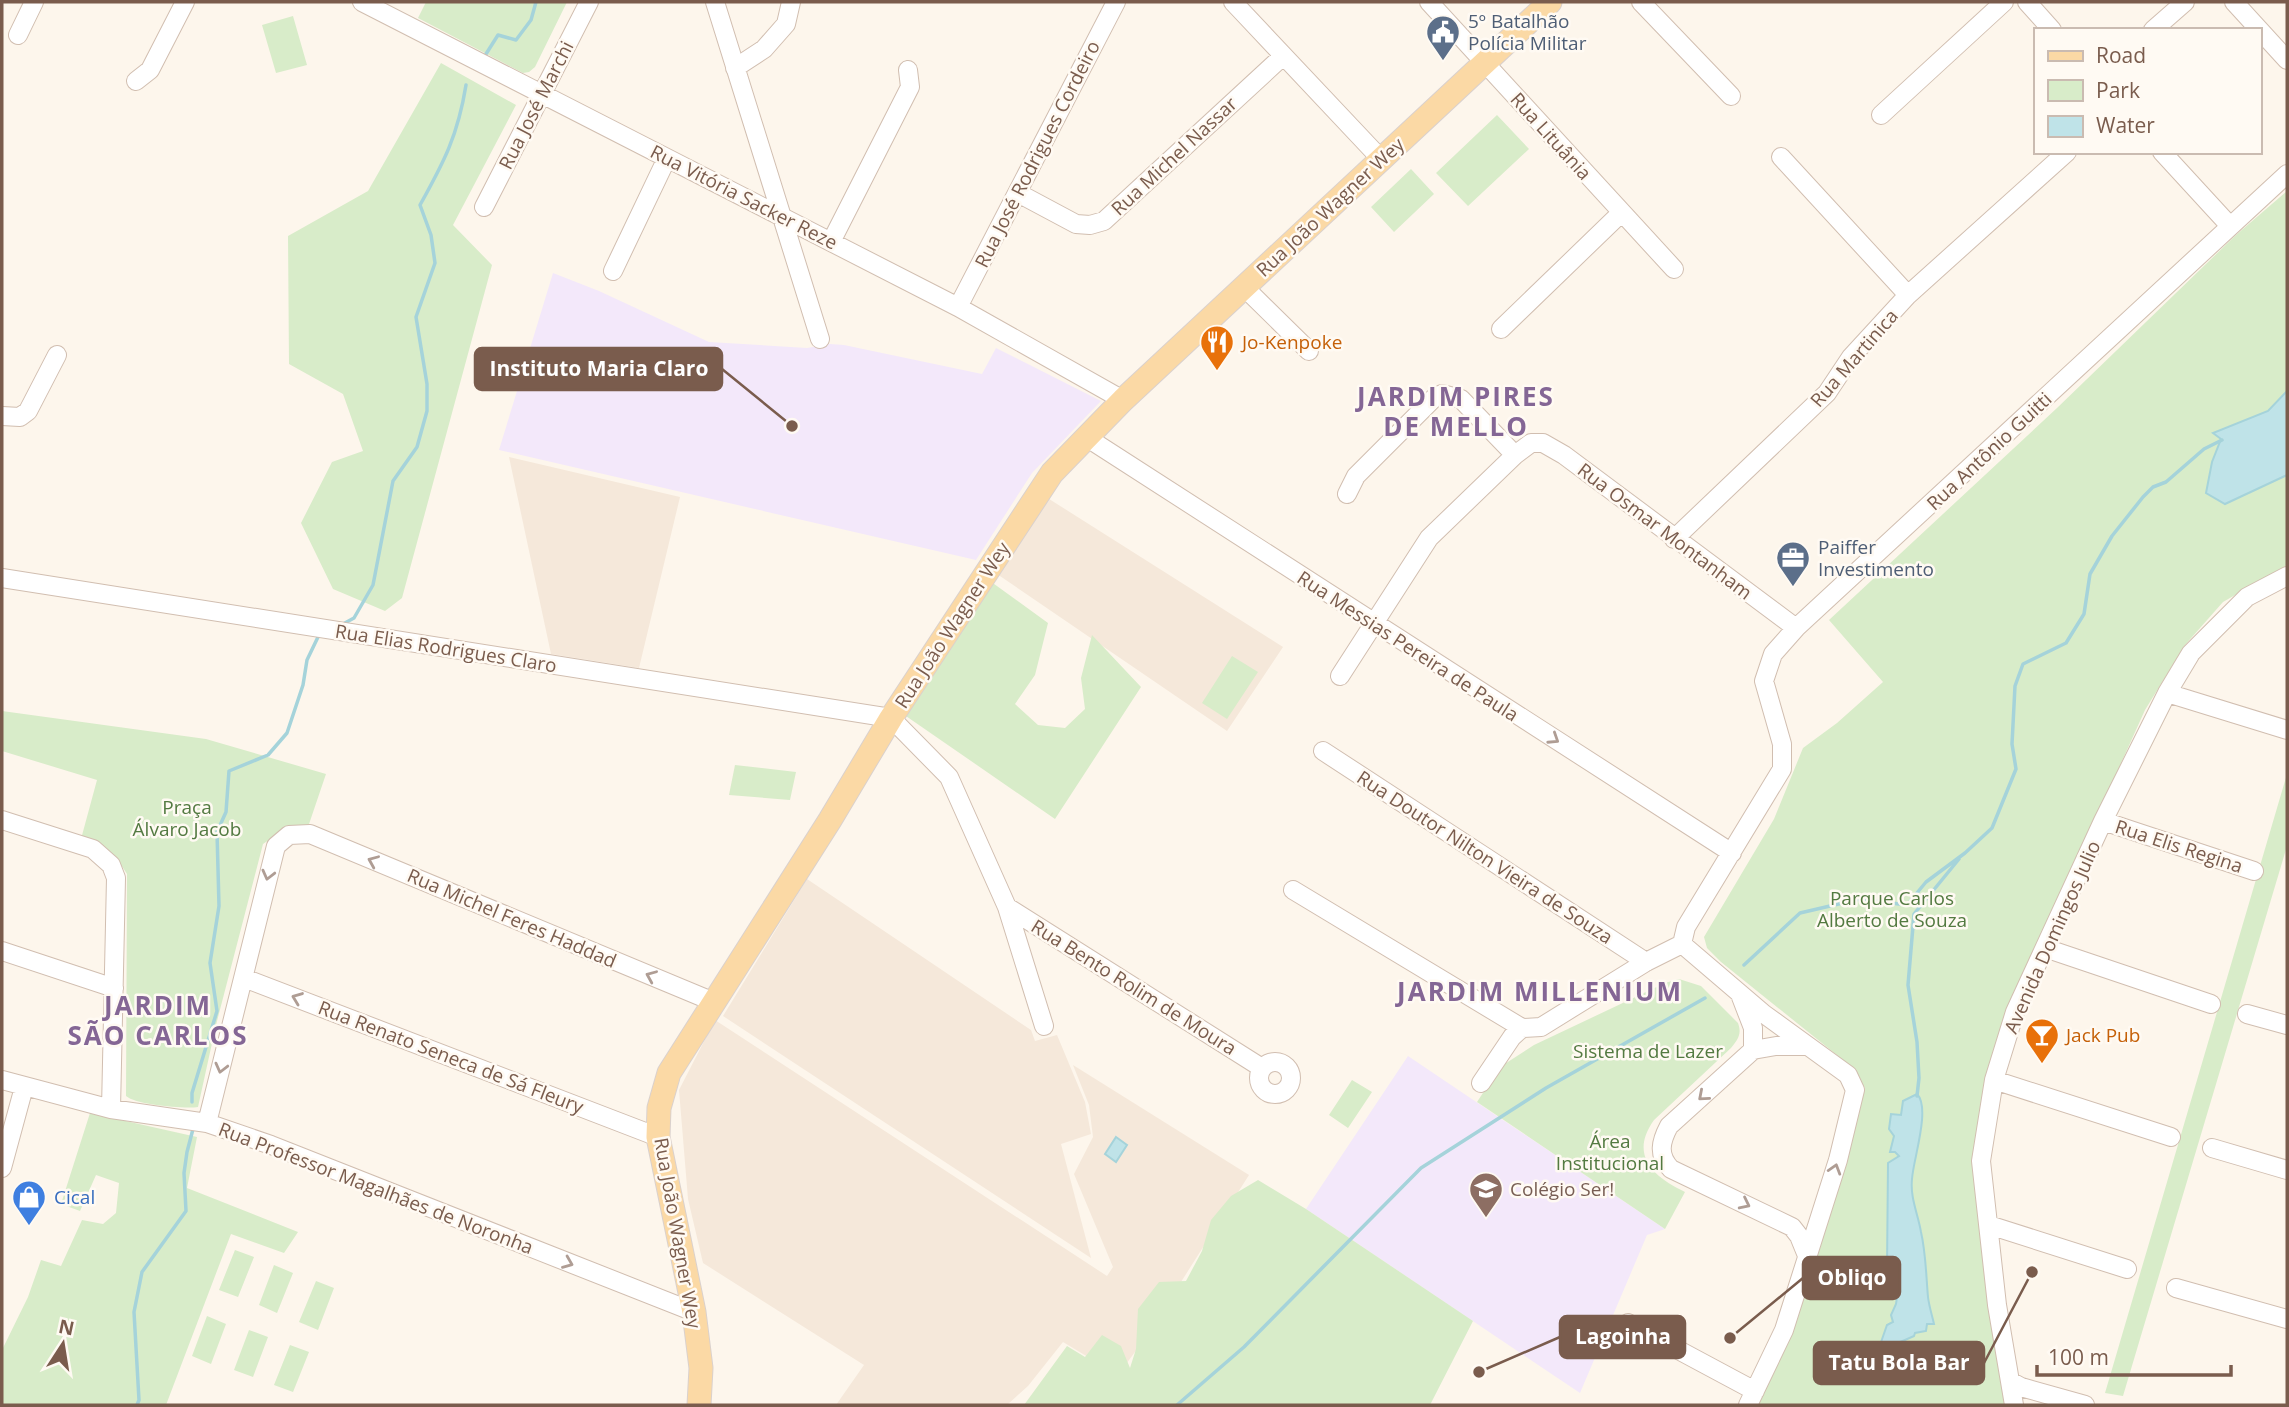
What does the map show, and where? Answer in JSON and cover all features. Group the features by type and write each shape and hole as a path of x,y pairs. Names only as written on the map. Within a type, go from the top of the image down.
{"main road":[{"name":"Rua João Wagner Wey","path":"699,1405 701,1368 694,1312 659,1137 659,1108 669,1073 830,820 891,718 1052,472 1123,400 1550,2"}],"street":[{"path":"18,35 34,2"},
{"path":"136,81 150,70 185,2"},
{"name":"Rua Vitória Sacker Reze","path":"362,2 958,307 1123,400"},
{"name":"Rua José Marchi","path":"484,207 589,2"},
{"path":"715,2 820,339"},
{"path":"735,68 764,49 786,24 791,2"},
{"name":"Rua José Rodrigues Cordeiro","path":"958,307 1116,2"},
{"path":"1233,2 1381,159"},
{"name":"Rua Lituânia","path":"1429,2 1674,269"},
{"path":"1640,2 1731,96"},
{"path":"1881,115 2004,2"},
{"path":"2027,2 2050,28"},
{"path":"2155,28 2185,2"},
{"path":"2234,2 2258,28"},
{"path":"2261,32 2287,60"},
{"name":"Rua Michel Nassar","path":"1018,193 1076,224 1090,225 1104,220 1283,56"},
{"path":"831,242 910,87 908,70"},
{"name":"Rua Martinica","path":"1674,538 1827,394 1851,356 1908,295 2065,154"},
{"path":"2164,154 2230,226"},
{"path":"1780,157 1908,295"},
{"path":"613,271 667,158"},
{"name":"Rua Antônio Guitti","path":"1682,944 1686,927 1782,769 1782,744 1764,681 1773,654 1796,628 2287,174"},
{"path":"1501,329 1621,213"},
{"path":"1244,287 1308,351"},
{"path":"2,416 20,417 28,411 57,355"},
{"path":"1340,676 1429,538 1515,455 1461,399 1442,394 1434,398 1356,476 1347,494"},
{"name":"Rua Messias Pereira de Paula","path":"1086,437 1732,853"},
{"name":"Rua Osmar Montanham","path":"1515,455 1531,443 1543,443 1564,455 1796,628"},
{"name":"Avenida Domingos Julio","path":"2014,1405 1997,1305 1981,1161 1994,1080 2015,1012 2103,821 2167,693 2191,653 2246,597 2287,576"},
{"name":"Rua Elias Rodrigues Claro","path":"2,578 891,718"},
{"path":"2167,693 2287,730"},
{"path":"891,718 949,776 1007,907 1044,1026"},
{"name":"Rua Doutor Nilton Vieira de Souza","path":"1323,751 1646,962"},
{"path":"2,820 93,849 111,865 116,878 111,1109"},
{"name":"Rua Elis Regina","path":"2103,821 2254,871"},
{"name":"Rua Michel Feres Haddad","path":"244,978 276,846 289,835 310,834 715,1002"},
{"path":"1293,890 1522,1028 1541,1027 1646,962 1682,944 1740,994 1848,1075 1855,1090 1838,1160 1784,1330 1752,1398 1628,1323"},
{"name":"Rua Bento Rolim de Moura","path":"1007,907 1262,1068"},
{"path":"2045,948 2211,1004"},
{"path":"2,951 114,988"},
{"path":"208,1123 244,978"},
{"name":"Rua Renato Seneca de Sá Fleury","path":"244,978 659,1137"},
{"path":"1740,994 1753,1028 1753,1050"},
{"path":"2248,1014 2287,1025"},
{"path":"1481,1083 1512,1037 1522,1028"},
{"path":"1808,1046 1776,1046 1753,1050 1669,1126 1662,1138 1660,1151 1664,1163 1671,1168 1797,1232 1808,1258"},
{"name":"Rua Professor Magalhães de Noronha","path":"2,1080 111,1109 208,1123 271,1145 694,1312"},
{"path":"1994,1080 2171,1137"},
{"path":"2,1168 24,1087"},
{"path":"2212,1148 2287,1170"},
{"path":"1787,1225 1804,1223 1821,1213"},
{"path":"1989,1225 2127,1269"},
{"path":"662,1300 677,1293 689,1282"},
{"path":"2176,1288 2287,1319"},
{"path":"2010,1381 2021,1387 2085,1405"},
{"path":"2030,1405 2046,1394"}],"shaded area":[{"path":"553,273 599,291 709,342 807,348 830,344 844,345 982,374 996,348 1101,401 1032,473 976,560 499,450"},
{"path":"509,457 680,497 639,668 551,654"},
{"path":"1046,497 1283,647 1227,731 997,574"},
{"path":"807,879 1031,1030 1035,1041 1057,1035 1085,1102 1091,1134 1061,1144 1091,1258 723,1016"},
{"path":"715,1020 1107,1276 1113,1267 1074,1174 1093,1137 1089,1105 1073,1065 1249,1175 1146,1337 1118,1375 1063,1342 1028,1386 1007,1405 836,1405 864,1365 703,1263 688,1199 679,1090"},
{"name":"Colégio Ser!","path":"1408,1056 1665,1229 1647,1235 1580,1393 1306,1209"}],"green space":[{"path":"426,2 567,2 535,67 523,73 418,18"},
{"path":"293,16 307,65 276,73 262,25"},
{"path":"441,63 516,105 453,225 492,265 402,598 385,611 333,589 301,523 332,462 363,451 343,394 289,364 288,236 368,191"},
{"path":"1497,115 1529,149 1468,206 1436,173"},
{"path":"1411,169 1434,194 1394,232 1371,207"},
{"name":"Parque Carlos Alberto de Souza","path":"2287,191 2287,565 2223,602 2185,645 2145,710 2081,852 1974,1149 2006,1405 1758,1405 1790,1335 1844,1170 1865,1088 1853,1068 1721,962 1707,948 1704,937 1774,819 1803,748 1837,723 1883,682 1829,620 2057,408 2236,235"},
{"path":"990,581 1048,623 1035,675 1015,704 1038,725 1065,728 1085,709 1081,678 1092,635 1141,687 1055,819 903,714"},
{"path":"1232,656 1258,672 1227,719 1202,703"},
{"name":"Praça Álvaro Jacob","path":"2,711 206,739 326,774 308,827 282,831 263,844 216,1025 198,1107 150,1104 126,1096 127,874 108,852 81,839 97,780 2,751"},
{"path":"735,765 796,772 790,800 729,795"},
{"path":"2287,774 2287,846 2123,1396 2105,1393"},
{"name":"Sistema de Lazer","path":"1679,979 1701,986 1738,1023 1740,1030 1731,1048 1654,1120 1647,1133 1644,1154 1648,1164 1663,1179 1685,1192 1665,1229 1477,1102 1500,1067 1534,1045 1665,983"},
{"path":"1352,1080 1372,1092 1348,1128 1329,1115"},
{"path":"90,1113 197,1137 187,1188 298,1232 284,1253 231,1234 166,1405 2,1405 2,1350 28,1297 41,1260 61,1266 82,1220 103,1224 116,1213 119,1183 96,1175 80,1211 61,1204"},
{"path":"1258,1180 1473,1321 1430,1405 1024,1405 1067,1346 1085,1357 1102,1335 1121,1346 1130,1368 1136,1349 1138,1309 1159,1282 1186,1281 1202,1251 1211,1220 1231,1196"},
{"path":"235,1250 254,1257 238,1297 219,1290"},
{"path":"274,1265 293,1273 277,1313 259,1305"},
{"path":"316,1281 334,1288 318,1330 299,1322"},
{"path":"207,1316 226,1324 211,1364 192,1356"},
{"path":"249,1330 268,1337 253,1377 234,1370"},
{"path":"290,1345 309,1352 293,1392 274,1385"}],"water":[{"path":"2287,391 2287,475 2225,504 2206,493 2212,462 2221,439 2213,433 2268,411"},
{"path":"1917,1094 1921,1101 1922,1122 1913,1170 1912,1193 1923,1240 1928,1297 1934,1324 1927,1324 1926,1331 1915,1333 1902,1341 1880,1345 1887,1325 1893,1322 1891,1315 1899,1284 1887,1268 1888,1163 1899,1156 1890,1152 1894,1136 1889,1129 1891,1114 1901,1115 1903,1101"},
{"path":"1116,1137 1127,1145 1116,1162 1105,1154"}],"waterway":[{"path":"486,54 498,35 516,40 531,20 536,2"},
{"path":"343,624 354,618 373,585 393,481 417,447 427,411 427,384 416,317 435,263 431,235 420,205 449,148 466,85"},
{"path":"1744,965 1800,913 1860,899 1907,905 1926,882 1965,853 1992,828 2016,769 2012,744 2015,686 2023,664 2066,643 2084,614 2090,574 2112,536 2143,497 2153,487 2166,482 2204,449 2222,440"},
{"path":"192,1102 192,1093 217,1011 210,963 219,906 217,832 226,812 229,771 268,755 287,733 303,685 307,660 318,637"},
{"path":"1917,1096 1917,1042 1908,985 1914,914 1959,859"},
{"path":"1177,1405 1244,1347 1421,1168 1546,1088 1705,998"},
{"path":"137,1405 139,1400 134,1312 142,1272 186,1211 184,1173 193,1129"}],"place":[{"name":"5º Batalhão Polícia Militar","path":"1443,62"},
{"name":"Jo-Kenpoke","path":"1217,372"},
{"name":"Instituto Maria Claro","path":"792,426"},
{"name":"Paiffer Investimento","path":"1793,588"},
{"name":"Jack Pub","path":"2042,1065"},
{"name":"Colégio Ser!","path":"1486,1219"},
{"name":"Cical","path":"29,1227"},
{"name":"Tatu Bola Bar","path":"2032,1272"},
{"name":"Obliqo","path":"1730,1338"},
{"name":"Lagoinha","path":"1479,1372"}],"district":[{"name":"JARDIM PIRES DE MELLO","path":"1456,412"},
{"name":"JARDIM MILLENIUM","path":"1540,992"},
{"name":"JARDIM SÃO CARLOS","path":"158,1021"}],"park label":[{"name":"Área Institucional","path":"1610,1152"}]}
